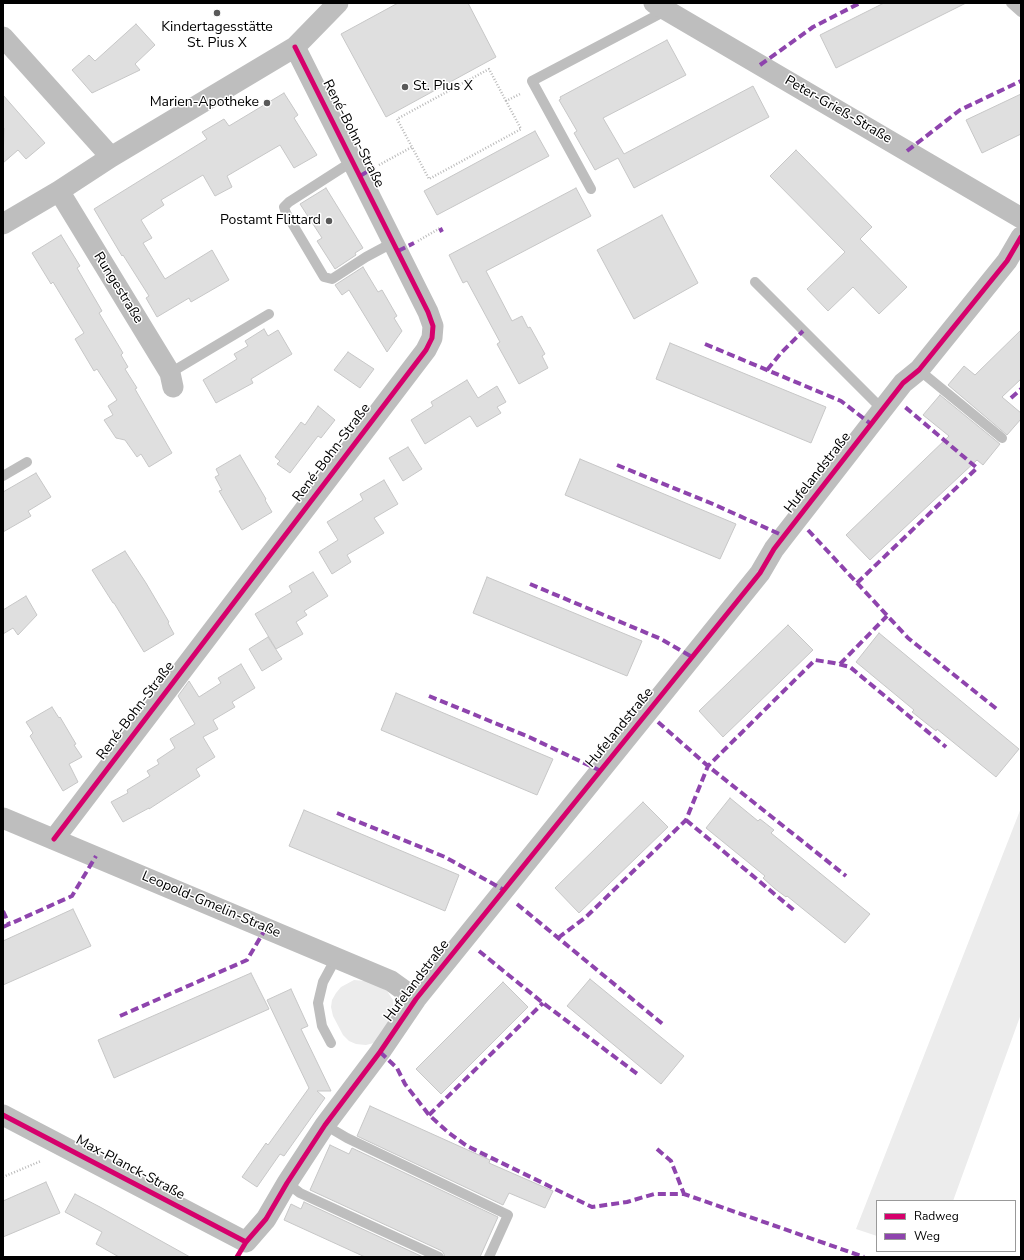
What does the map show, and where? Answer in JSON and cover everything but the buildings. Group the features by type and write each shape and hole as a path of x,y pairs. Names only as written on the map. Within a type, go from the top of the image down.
{"street":[{"path":"3,224 59,191 111,157 296,47 338,3"},
{"name":"Peter-Grieß-Straße","path":"660,7 1021,218"},
{"path":"3,37 111,157"},
{"name":"René-Bohn-Straße","path":"54,839 426,350 432,338 433,326 404,243 353,161 296,47"},
{"name":"Rungestraße","path":"59,191 171,380"},
{"name":"Hufelandstraße","path":"246,1242 266,1219 287,1183 325,1125 380,1052 416,999 760,573 774,549 882,409 903,383 919,370 1007,261 1021,237"},
{"name":"Leopold-Gmelin-Straße","path":"3,818 391,982 416,999"},
{"name":"Max-Planck-Straße","path":"3,1115 246,1242"}],"lane":[{"path":"1011,3 1021,12"},
{"path":"590,189 532,81 660,7"},
{"path":"353,161 289,202 284,207 286,213 324,277 332,279 366,257 404,243"},
{"path":"755,282 882,409"},
{"path":"171,380 269,314"},
{"path":"919,370 1002,438"},
{"path":"3,476 27,462"},
{"path":"331,1043 322,1026 318,1002 323,982 336,958"},
{"path":"325,1125 347,1138 508,1215 489,1257"},
{"path":"287,1183 300,1193 439,1257"}],"path":[{"path":"489,69 506,101 521,129 429,179 397,120 489,69"},
{"path":"506,101 534,86"},
{"path":"375,167 412,147"},
{"path":"404,243 440,228"},
{"path":"3,1177 70,1149"}],"shaded area":[{"path":"1021,808 1021,1014 953,1200 876,1200 876,1236 856,1229"},
{"path":"354,980 374,984 387,991 393,1000 395,1016 374,1043 366,1045 356,1044 349,1041 343,1035 333,1016 331,1007 332,1000 341,987"}],"marked path":[{"path":"760,65 813,27 860,3"},
{"path":"907,151 960,110 1021,81"},
{"path":"360,176 375,167"},
{"path":"440,228 442,232"},
{"path":"398,251 414,243"},
{"path":"767,370 781,353 803,331"},
{"path":"705,344 841,401 871,424"},
{"path":"1011,398 1021,389"},
{"path":"857,583 977,468 905,407"},
{"path":"617,465 713,504 784,536"},
{"path":"808,530 908,638 998,710"},
{"path":"530,584 661,639 692,657"},
{"path":"840,664 887,616"},
{"path":"558,938 586,917 686,820 708,766 815,660 850,667 946,747"},
{"path":"429,696 529,737 601,771"},
{"path":"658,722 708,766 846,876"},
{"path":"337,813 445,857 504,890"},
{"path":"686,820 796,912"},
{"path":"3,927 72,896 96,856"},
{"path":"517,904 665,1026"},
{"path":"3,911 9,924"},
{"path":"120,1016 247,960 266,928"},
{"path":"479,951 543,1003 640,1076"},
{"path":"429,1115 543,1003"},
{"path":"380,1052 397,1068 405,1084 429,1115 449,1133 467,1146 592,1207 627,1202 654,1194 684,1194 864,1257"},
{"path":"657,1149 671,1161 684,1194"}],"cycle path":[{"path":"54,839 426,350 432,338 433,326 428,312 295,47"},
{"path":"237,1257 246,1242 266,1219 287,1183 325,1125 380,1052 416,999 760,573 774,549 784,536 903,383 919,370 1007,261 1021,237"},
{"path":"3,1115 246,1242"}],"place":[{"name":"Kindertagesstätte St. Pius X","path":"217,13"},
{"name":"St. Pius X","path":"405,87"},
{"name":"Marien-Apotheke","path":"267,103"},
{"name":"Postamt Flittard","path":"329,221"}]}
